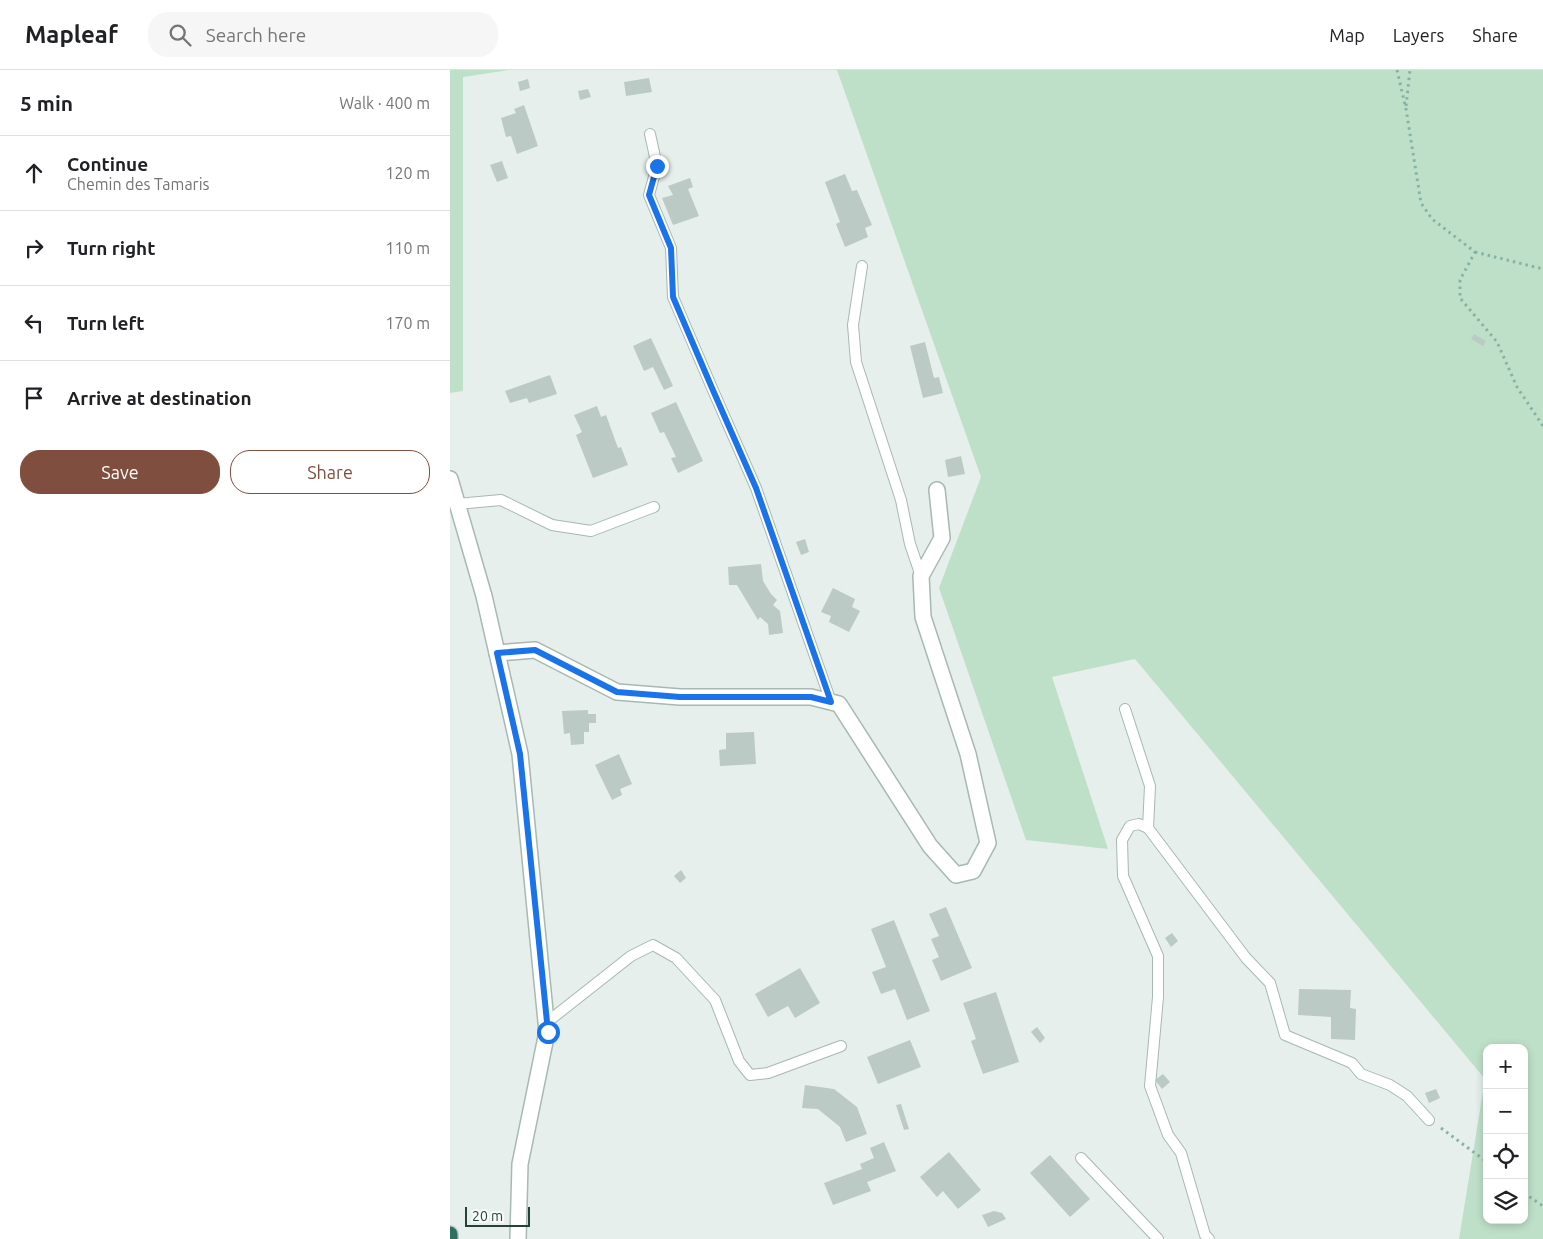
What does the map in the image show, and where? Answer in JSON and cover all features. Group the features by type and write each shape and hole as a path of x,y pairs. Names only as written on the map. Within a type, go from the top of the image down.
{"highway":[{"path":"450,1234 450,1239"}],"street":[{"path":"450,479 484,596 520,754 548,1032 520,1164 518,1239"},
{"path":"497,653 535,650 617,692 680,697 811,697 839,704 930,846 956,875 973,871 988,843 968,754 923,617 921,576 942,538 937,490"}],"lane":[{"path":"650,134 657,166 649,195 671,248 673,297 756,488 831,702"},
{"path":"862,266 853,325 856,362 902,500 910,544 921,576"},
{"path":"457,504 501,500 552,524 591,531 654,508"},
{"path":"1125,709 1150,786 1148,828"},
{"path":"1209,1239 1205,1235 1181,1153 1168,1135 1150,1086 1158,997 1158,956 1123,876 1122,840 1130,826 1139,824 1148,828 1246,958 1270,983 1285,1035 1352,1063 1361,1074 1390,1085 1407,1096 1429,1120"},
{"path":"546,1023 632,956 653,945 676,958 715,1000 739,1061 750,1075 768,1073 841,1046"},
{"path":"1081,1158 1158,1239"}],"path":[{"path":"1397,70 1406,109 1421,203 1432,219 1475,252 1543,269"},
{"path":"1406,109 1410,70"},
{"path":"1475,252 1460,280 1460,298 1498,342 1517,387 1543,426"},
{"path":"1429,1120 1483,1159"},
{"path":"1528,1197 1543,1206"}],"green space":[{"path":"450,70 509,70 463,77 463,391 450,393"},
{"path":"837,70 1543,70 1543,1239 1459,1239 1483,1091 1483,1224 1528,1224 1528,1044 1483,1044 1483,1077 1135,659 1052,677 1108,849 1026,840 939,588 981,477"}],"building":[{"path":"649,78 652,92 626,96 624,82"},
{"path":"528,79 530,88 520,91 518,82"},
{"path":"588,89 591,97 580,100 578,91"},
{"path":"524,105 538,146 517,154 511,136 506,137 501,118 516,113 514,109"},
{"path":"502,161 508,178 497,182 490,165"},
{"path":"845,174 852,191 857,190 872,225 865,228 868,237 845,247 836,224 840,222 825,182"},
{"path":"690,178 693,187 688,189 699,216 673,225 662,198 673,195 668,186"},
{"path":"1474,334 1486,341 1483,346 1471,339"},
{"path":"651,338 673,386 664,390 653,367 644,371 633,346"},
{"path":"925,342 934,378 939,377 943,393 923,398 910,346"},
{"path":"550,375 557,394 529,403 527,398 510,403 505,391"},
{"path":"676,402 703,461 678,473 671,458 676,457 664,432 660,433 651,413"},
{"path":"597,406 601,417 606,415 618,448 621,447 628,465 593,478 576,435 582,432 574,415"},
{"path":"961,456 965,474 948,477 945,460"},
{"path":"805,539 809,552 801,555 796,542"},
{"path":"761,564 763,581 777,600 773,605 780,611 783,633 769,635 768,624 760,617 758,620 737,585 729,585 728,567"},
{"path":"833,588 855,599 852,607 860,611 849,632 829,622 831,616 821,612"},
{"path":"588,710 588,714 596,714 596,723 589,723 589,732 584,732 584,744 571,745 570,733 564,734 562,711"},
{"path":"754,732 756,764 720,766 719,750 726,749 726,733"},
{"path":"619,754 632,784 620,789 622,795 612,800 595,765"},
{"path":"681,870 686,878 680,883 674,876"},
{"path":"946,907 972,968 941,981 932,960 939,957 931,939 939,936 929,914"},
{"path":"894,920 930,1011 907,1020 895,989 881,994 872,972 886,967 871,929"},
{"path":"1172,933 1178,941 1171,947 1165,938"},
{"path":"800,968 820,1003 795,1018 788,1006 768,1017 755,994"},
{"path":"1299,989 1351,990 1350,1008 1356,1009 1355,1040 1331,1039 1331,1017 1298,1015"},
{"path":"996,992 1019,1062 983,1074 971,1041 976,1039 963,1003"},
{"path":"1037,1027 1045,1038 1040,1043 1031,1032"},
{"path":"910,1040 921,1067 878,1084 867,1057"},
{"path":"1163,1074 1170,1082 1162,1089 1155,1080"},
{"path":"805,1085 834,1089 857,1107 867,1134 846,1142 840,1127 818,1109 802,1108"},
{"path":"1436,1089 1440,1098 1429,1103 1425,1093"},
{"path":"901,1104 909,1129 904,1130 896,1105"},
{"path":"884,1142 896,1171 867,1182 871,1191 833,1205 824,1183 862,1169 860,1164 874,1158 870,1148"},
{"path":"949,1152 981,1190 958,1209 943,1191 937,1197 920,1177"},
{"path":"1050,1155 1090,1199 1070,1217 1030,1173"},
{"path":"994,1211 1002,1213 1006,1219 988,1227 982,1215"}],"route":[{"path":"548,1032 520,754 497,653 535,650 617,692 680,697 811,697 831,702 756,488 673,297 671,248 649,195 657,166"}]}
